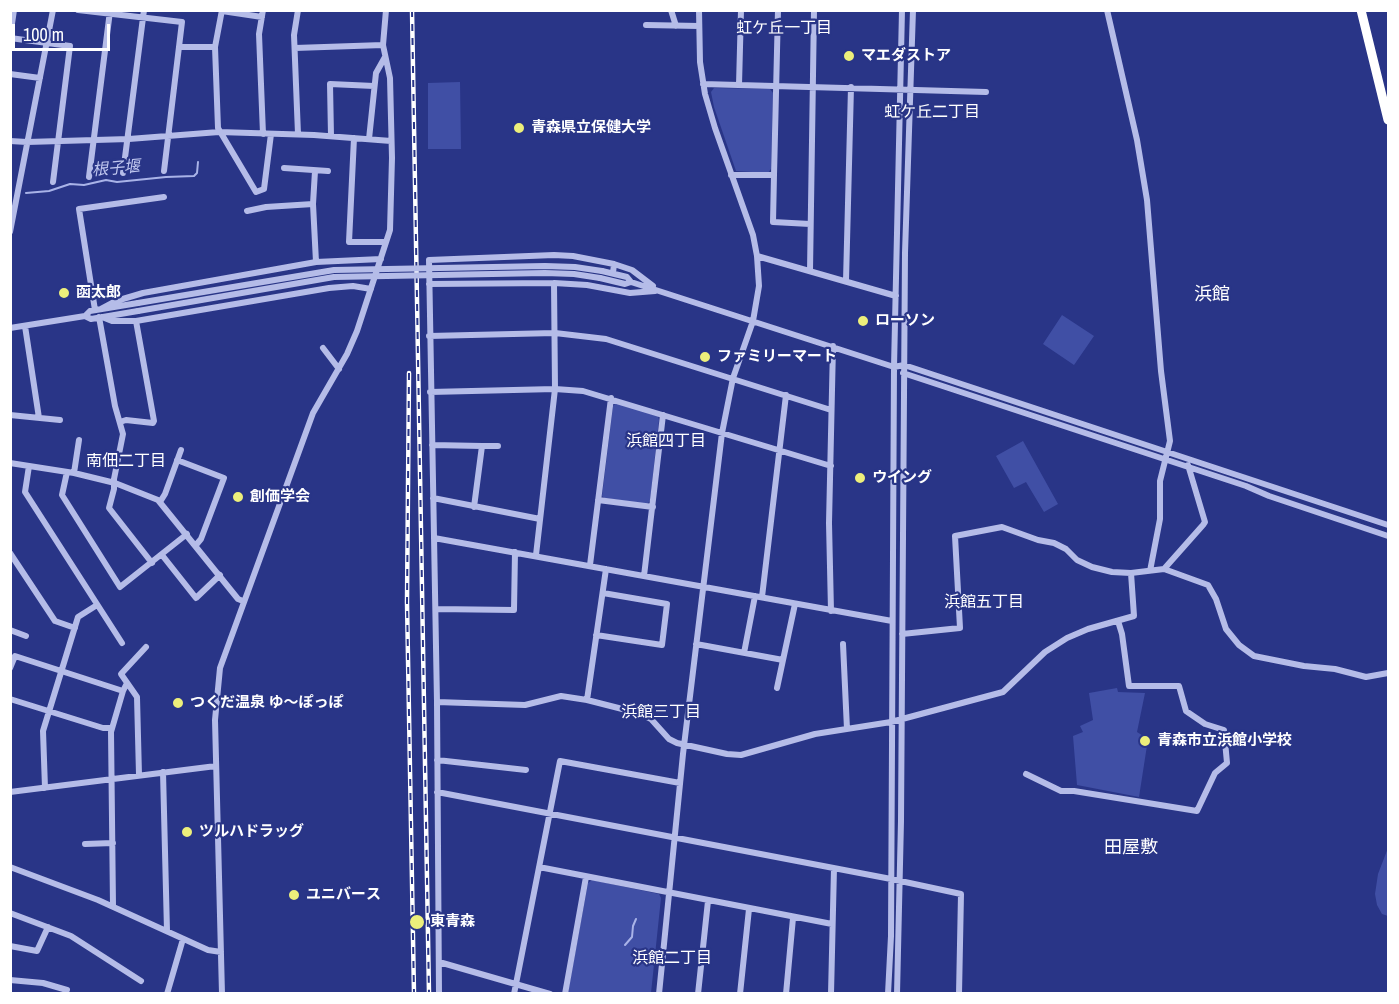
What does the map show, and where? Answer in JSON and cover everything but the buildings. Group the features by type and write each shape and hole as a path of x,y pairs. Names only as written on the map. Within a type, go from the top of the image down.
{"highway":[{"path":"1361,10 1389,120"}],"street":[{"path":"14,10 10,37 70,46 52,182"},
{"path":"10,232 53,10"},
{"path":"78,10 144,14 182,22 164,171"},
{"path":"298,10 294,32 298,134"},
{"path":"222,993 215,711 220,668 313,413 339,369 357,331 386,242 391,216 391,141 390,78 383,45 386,10"},
{"path":"671,10 676,26"},
{"path":"659,993 684,744 722,433 733,378 753,321 759,286 758,256 753,235 714,128 703,84 699,10"},
{"path":"739,85 741,10"},
{"path":"778,10 773,222 810,224"},
{"path":"810,271 814,10"},
{"path":"888,993 891,879 894,367 902,10"},
{"path":"897,993 904,365 913,10"},
{"path":"1107,10 1137,140 1147,200 1161,371 1170,441 1169,453 1160,481 1160,519 1150,571"},
{"path":"263,134 259,34 263,14 222,11 215,47 217,123 219,132 256,192 264,189 271,134"},
{"path":"89,177 110,12"},
{"path":"123,173 144,14"},
{"path":"646,24 699,27"},
{"path":"295,48 383,45"},
{"path":"178,47 215,47"},
{"path":"369,139 374,86 378,66 385,57"},
{"path":"10,74 40,78"},
{"path":"331,136 330,84 374,86"},
{"path":"703,84 986,92"},
{"path":"846,281 851,87"},
{"path":"10,141 129,139 219,132 298,134 391,141"},
{"path":"354,138 349,242 386,242"},
{"path":"284,168 328,171"},
{"path":"315,171 313,204 316,262"},
{"path":"730,175 774,175"},
{"path":"98,310 79,209 164,197"},
{"path":"247,212 266,207 313,204"},
{"path":"440,993 429,260 573,256 632,270 658,290"},
{"path":"758,256 896,296"},
{"path":"98,310 116,301 142,293 316,262 381,259"},
{"path":"613,273 614,264"},
{"path":"85,316 91,319 138,307 334,270 575,267 625,284 631,282"},
{"path":"601,274 613,273 627,277 631,282 833,346 894,367 904,374 1389,536"},
{"path":"429,284 554,283 587,285 630,293 658,290"},
{"path":"536,555 555,388 554,283"},
{"path":"100,317 112,321 136,321 329,288 353,286 371,289"},
{"path":"10,328 85,316 90,311 138,307"},
{"path":"100,317 123,437 109,508 152,563"},
{"path":"120,422 126,420 153,423 154,421 136,321"},
{"path":"25,326 39,418"},
{"path":"429,336 555,333 606,339 831,410"},
{"path":"831,611 829,523 833,346"},
{"path":"323,348 339,369"},
{"path":"894,367 904,365 1389,525"},
{"path":"430,392 555,388 583,391 831,466"},
{"path":"744,653 758,596 786,395"},
{"path":"590,565 611,398"},
{"path":"10,415 60,420"},
{"path":"644,576 663,415"},
{"path":"79,440 71,472 62,495 120,587 187,534"},
{"path":"432,445 498,446"},
{"path":"474,507 482,446"},
{"path":"160,502 181,450"},
{"path":"1164,569 1204,522 1187,459"},
{"path":"177,460 224,478 201,539 196,545"},
{"path":"10,463 71,472 114,483 160,502 238,599 243,602"},
{"path":"28,466 25,492 122,643"},
{"path":"433,498 540,519"},
{"path":"598,500 653,507"},
{"path":"902,634 960,628 955,536 1002,527 1038,540 1054,543 1066,549 1077,560 1092,567 1112,572 1131,573 1164,569 1208,585 1216,599 1226,629 1239,645 1254,656 1304,666 1335,669 1366,677 1389,673"},
{"path":"434,538 892,621"},
{"path":"436,609 514,610 514,552"},
{"path":"10,553 55,621 75,628"},
{"path":"162,555 196,598 220,575"},
{"path":"587,700 606,569"},
{"path":"437,702 525,705 561,696 587,700 638,713 651,719 669,739 728,754 741,755 815,734 891,722 1003,692 1045,652 1067,638 1088,628 1134,616 1131,573"},
{"path":"596,635 662,645 667,604 603,593"},
{"path":"777,688 795,604"},
{"path":"45,788 42,734 79,616 97,605"},
{"path":"1026,774 1061,791 1074,791 1197,811 1215,773 1227,763 1224,730 1205,724 1186,711 1179,686 1129,686 1118,621"},
{"path":"10,630 26,636"},
{"path":"696,644 783,660"},
{"path":"843,644 847,729"},
{"path":"138,775 137,697 121,673 146,647"},
{"path":"10,668 15,656 123,691"},
{"path":"113,906 111,728 123,691 128,683"},
{"path":"10,699 103,728 111,728"},
{"path":"437,760 526,770"},
{"path":"514,993 560,761 680,783"},
{"path":"10,792 216,766"},
{"path":"163,772 166,931"},
{"path":"437,792 961,894 959,993"},
{"path":"85,844 113,843"},
{"path":"10,867 113,906 208,950 221,952"},
{"path":"539,867 832,924"},
{"path":"831,993 834,868"},
{"path":"565,993 586,877"},
{"path":"698,993 708,901"},
{"path":"741,993 749,909"},
{"path":"10,913 70,936 141,981"},
{"path":"786,993 793,918"},
{"path":"10,946 37,951 48,927"},
{"path":"167,993 183,939"},
{"path":"440,962 550,993"},
{"path":"10,980 43,983 67,990"}],"shaded area":[{"path":"460,82 461,149 428,149 428,83"},
{"path":"714,88 770,89 773,93 771,169 768,173 736,171 714,107 711,92"},
{"path":"1062,315 1094,336 1074,365 1043,344"},
{"path":"616,403 658,416 650,501 647,504 602,496 613,406"},
{"path":"1023,441 1058,504 1044,512 1026,482 1014,488 996,456"},
{"path":"1117,688 1118,692 1145,693 1137,732 1148,739 1139,797 1077,785 1073,736 1083,732 1080,726 1093,720 1089,693"},
{"path":"1388,848 1388,916 1382,914 1375,894 1378,874"},
{"path":"592,880 659,894 661,898 651,993 568,992 588,883"}],"waterway":[{"name":"根子堰","path":"26,193 49,191 70,184 84,185 106,180 117,182 194,176 197,173 198,162"},
{"path":"625,945 632,937 636,919"}],"railway":[{"path":"412,10 429,994"},
{"path":"409,373 407,602 414,994"}],"place":[{"name":"マエダストア","path":"849,56"},
{"name":"青森県立保健大学","path":"519,128"},
{"name":"函太郎","path":"64,293"},
{"name":"ローソン","path":"863,321"},
{"name":"ファミリーマート","path":"705,357"},
{"name":"ウイング","path":"860,478"},
{"name":"創価学会","path":"238,497"},
{"name":"つくだ温泉 ゆ～ぽっぽ","path":"178,703"},
{"name":"青森市立浜館小学校","path":"1145,741"},
{"name":"ツルハドラッグ","path":"187,832"},
{"name":"ユニバース","path":"294,895"},
{"name":"東青森","path":"417,922"}],"district":[{"name":"虹ケ丘一丁目","path":"784,29"},
{"name":"虹ケ丘二丁目","path":"932,113"},
{"name":"浜館","path":"1212,295"},
{"name":"浜館四丁目","path":"666,442"},
{"name":"南佃二丁目","path":"126,462"},
{"name":"浜館五丁目","path":"984,603"},
{"name":"浜館三丁目","path":"661,713"},
{"name":"田屋敷","path":"1131,848"},
{"name":"浜館二丁目","path":"672,959"}]}
